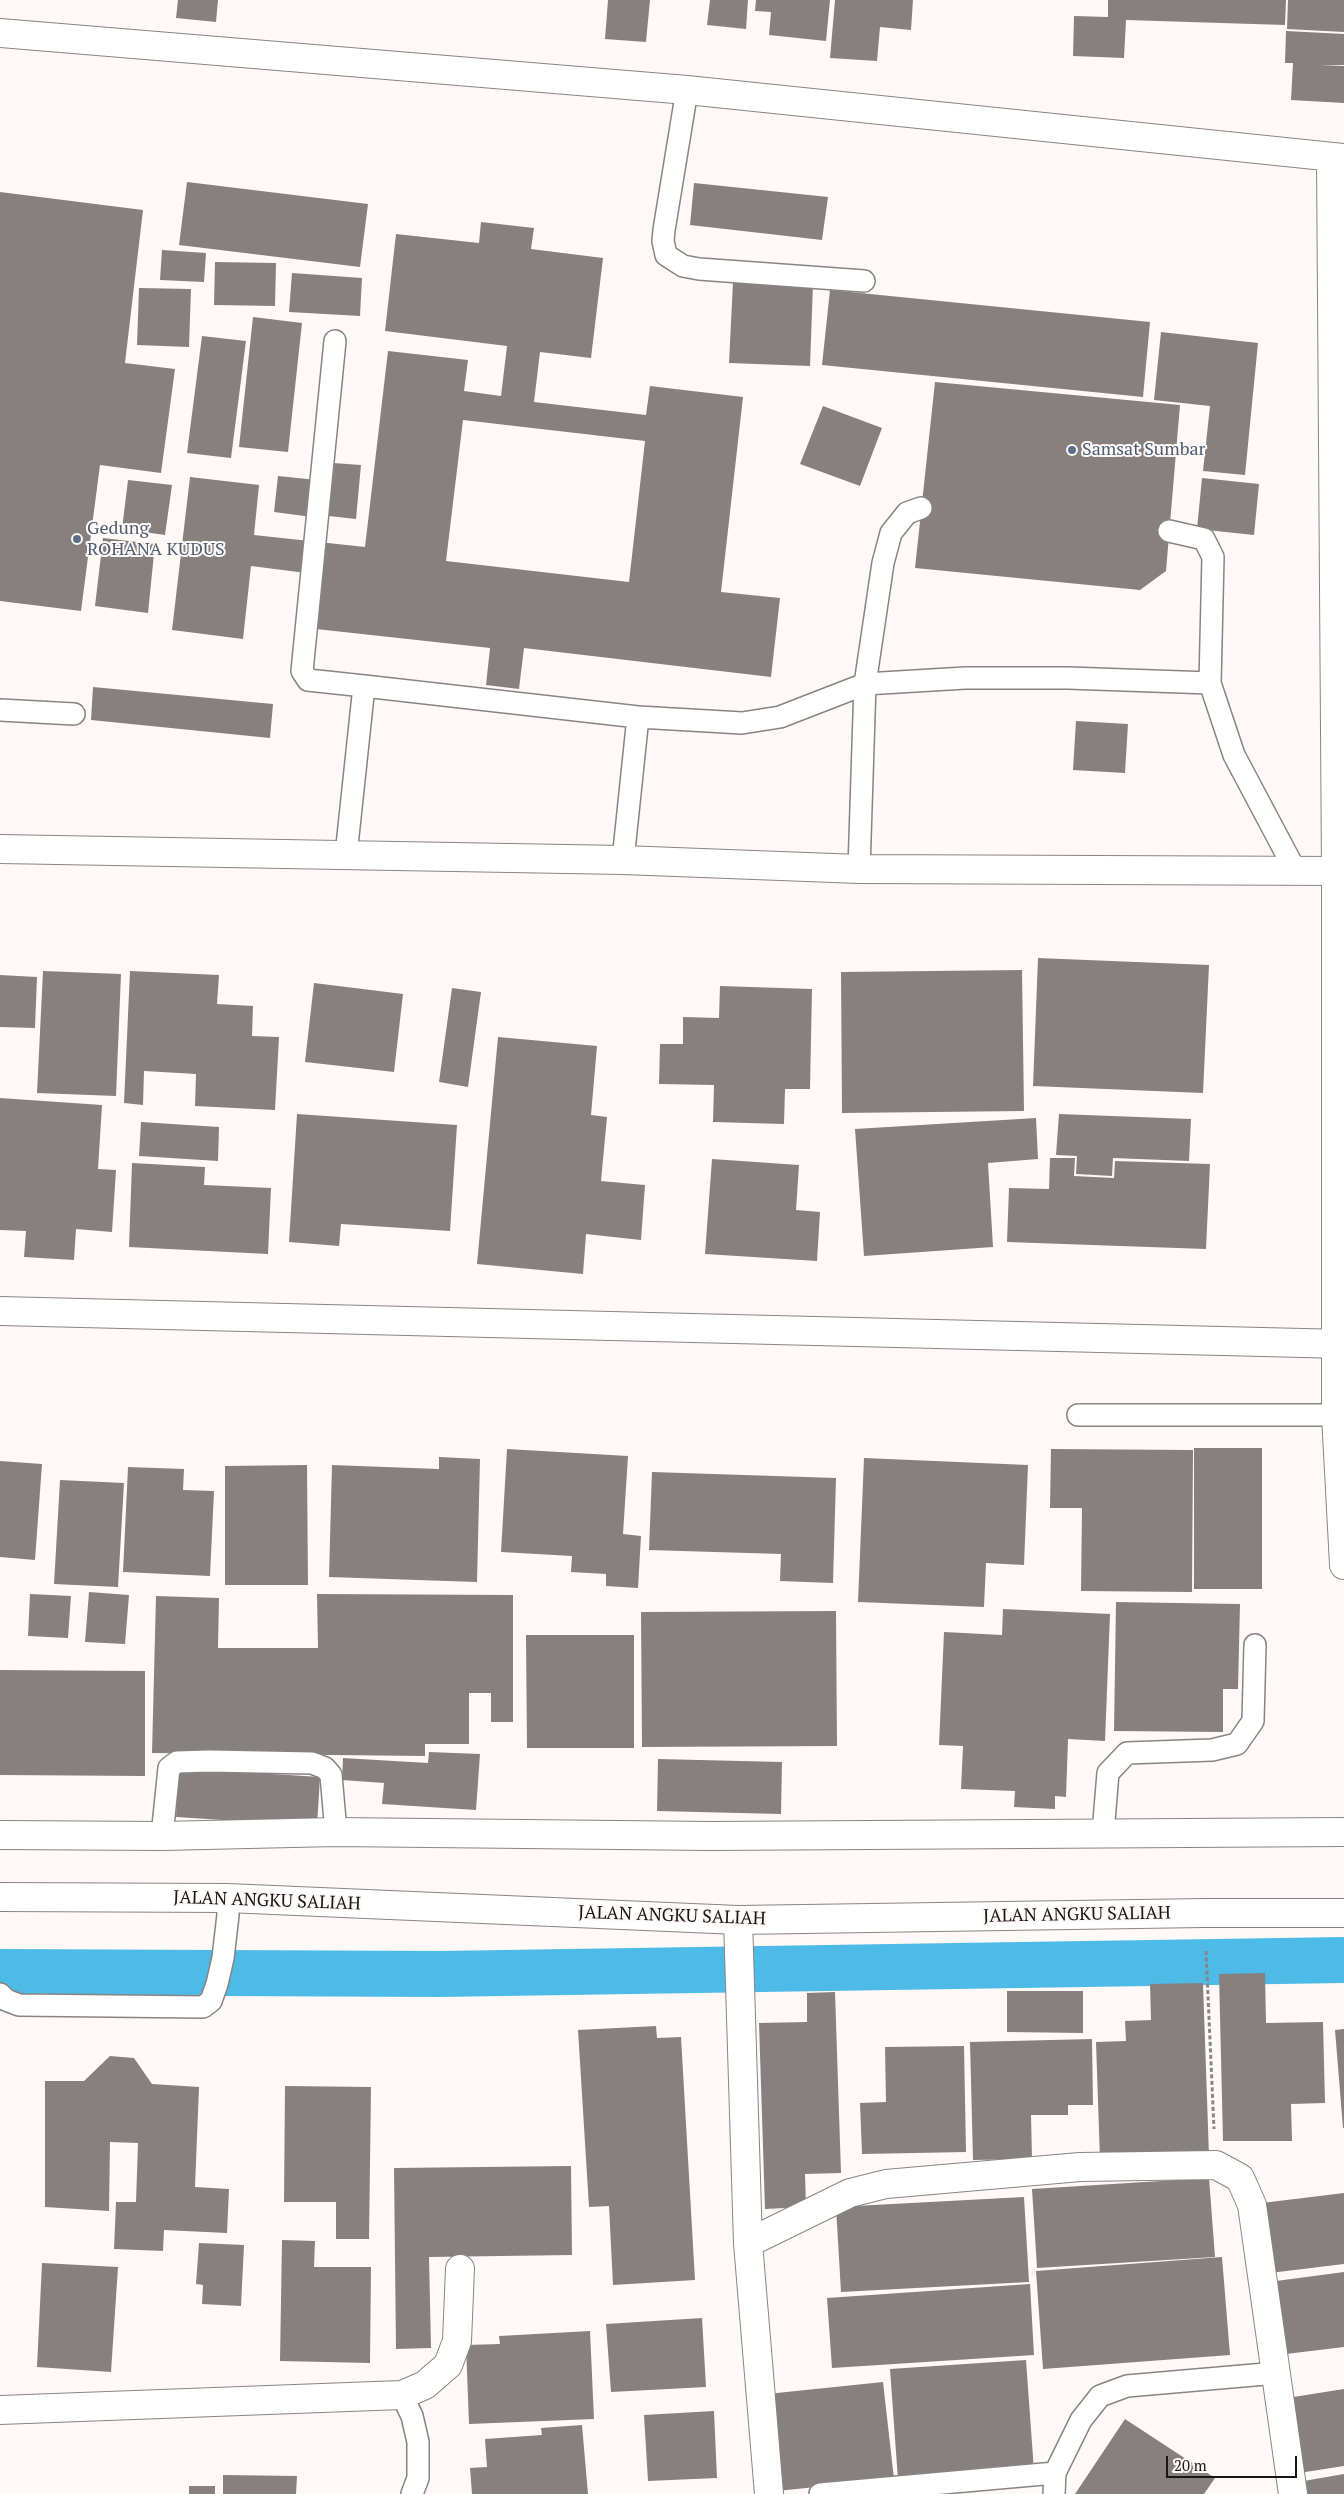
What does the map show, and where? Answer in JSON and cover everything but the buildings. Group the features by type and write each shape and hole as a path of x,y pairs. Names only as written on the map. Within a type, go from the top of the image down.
{"street":[{"path":"0,33 687,90 1338,157 1340,773 1336,871 1341,1344 1336,1415 1344,1565"},
{"path":"0,850 622,860 859,869 1336,871"},
{"path":"0,1311 1341,1344"},
{"path":"0,1835 162,1836 336,1832 711,1836 1344,1832"},
{"name":"JALAN ANGKU SALIAH","path":"0,1897 739,1929 1204,1913 1344,1913"},
{"path":"739,1929 748,2243 769,2494"},
{"path":"748,2243 850,2193 886,2184 1080,2166 1216,2165 1240,2178 1252,2205 1293,2494"},
{"path":"0,2410 402,2395 425,2385 448,2365 457,2341 460,2270"}],"lane":[{"path":"687,90 664,230 663,241 666,255 684,266 699,269 864,281"},
{"path":"335,341 302,671 308,680 638,718 742,722 780,717 865,684 983,678 1210,682"},
{"path":"859,869 865,684 882,563 891,533 907,513 922,508"},
{"path":"1169,531 1204,539 1214,557 1210,682 1234,754 1295,870"},
{"path":"346,855 364,686"},
{"path":"0,710 74,714"},
{"path":"622,860 638,718"},
{"path":"1078,1415 1336,1415"},
{"path":"1103,1833 1108,1772 1127,1753 1212,1750 1237,1744 1253,1721 1255,1645"},
{"path":"162,1836 169,1768 177,1762 209,1761 312,1763 326,1768 331,1775 336,1832"},
{"path":"0,1994 6,2000 19,2005 202,2007 211,2001 223,1958 227,1906"},
{"path":"1054,2494 1055,2473 1081,2420 1100,2396 1126,2386 1277,2373"},
{"path":"402,2395 412,2416 418,2442 418,2478 412,2494"},
{"path":"820,2494 1055,2473"}],"path":[{"path":"1206,1951 1216,2165"}],"waterway":[{"path":"0,1972 439,1974 1344,1960"}],"place":[{"name":"Samsat Sumbar","path":"1072,450"},
{"name":"Gedung ROHANA KUDUS","path":"77,539"}]}
